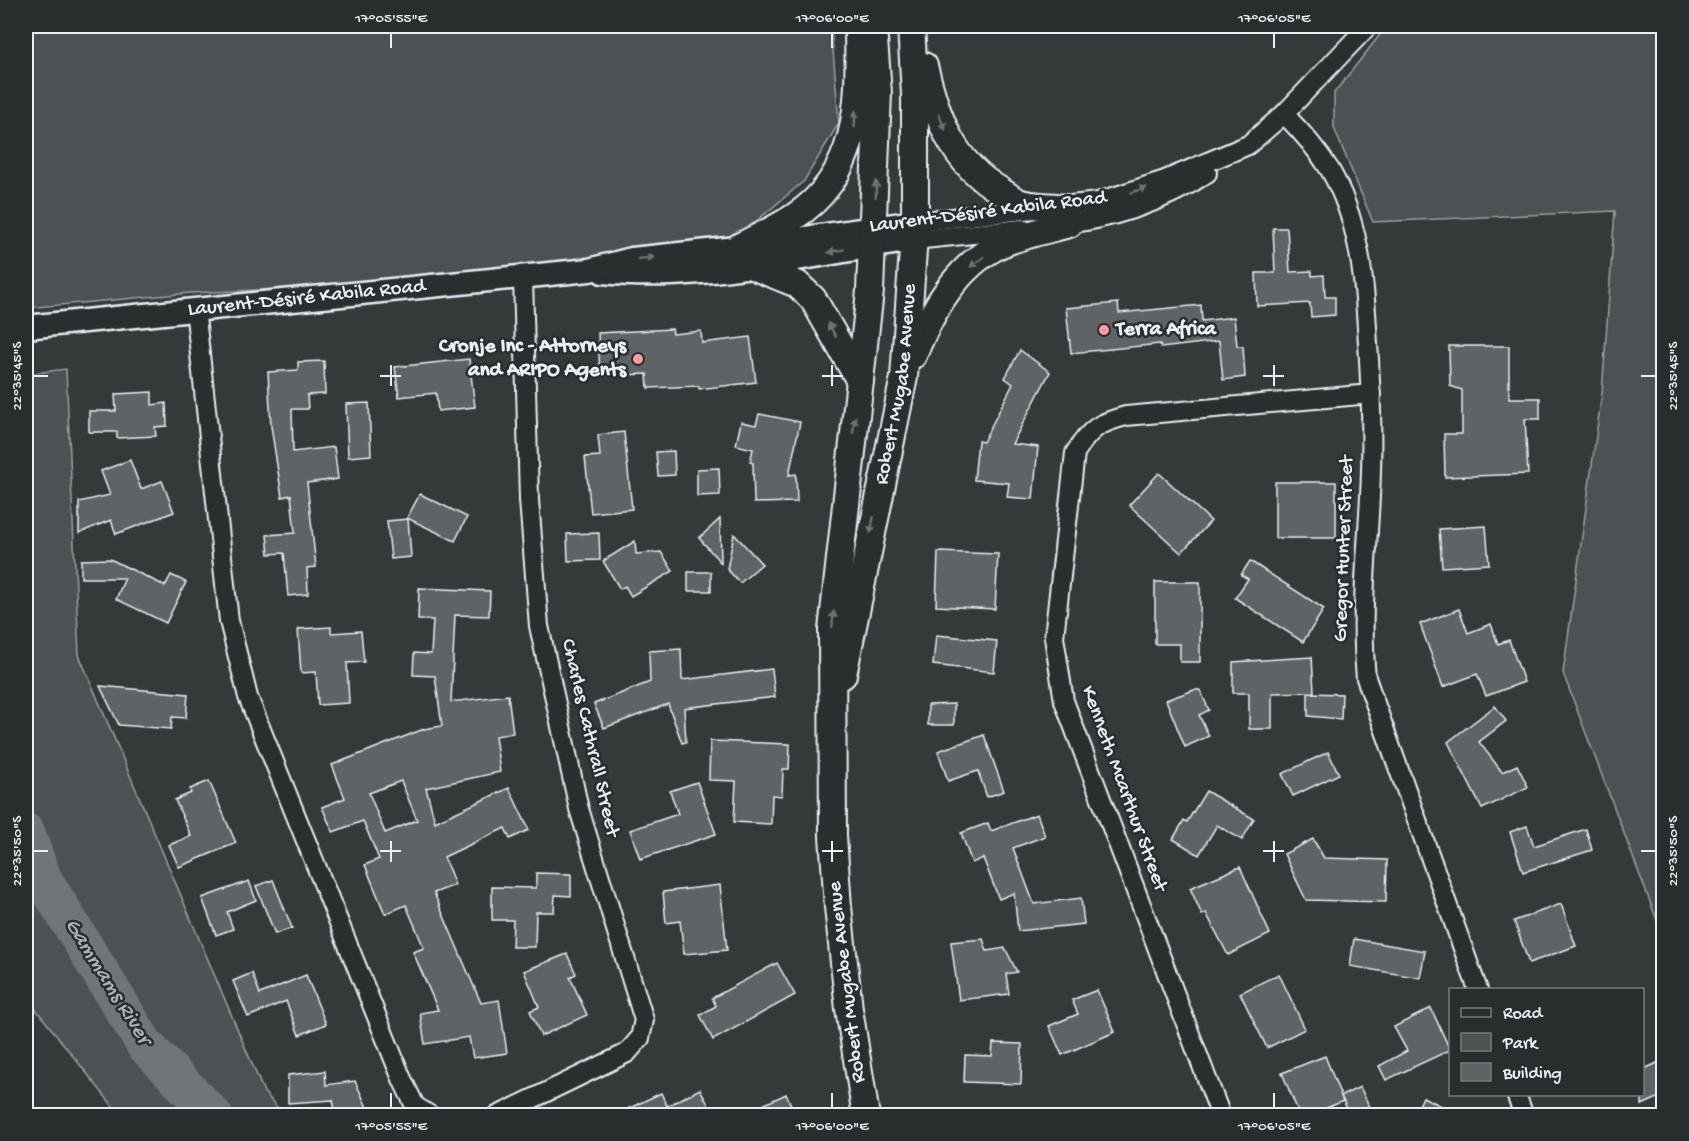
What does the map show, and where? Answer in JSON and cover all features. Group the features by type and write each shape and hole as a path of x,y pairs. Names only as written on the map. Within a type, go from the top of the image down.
{"main road":[{"path":"858,26 854,133 846,158 816,199 744,257 796,284 813,299 860,381"},
{"name":"Robert Mugabe Avenue","path":"866,1116 849,1009 838,907 832,740 832,630 860,381 873,236 878,93 873,26"},
{"path":"912,26 934,103 953,146 966,165 982,180 1020,202 1068,216"},
{"name":"Robert Mugabe Avenue","path":"832,740 872,525 904,377 915,231 915,95 912,26"},
{"path":"904,377 929,316 948,289 970,267 1001,245 1068,216"}],"street":[{"name":"Laurent-Désiré Kabila Road","path":"26,327 195,308 523,278 589,270 632,259 744,257 873,236 1068,216 1248,145 1284,114 1368,26"},
{"name":"Gregor Hunter Street","path":"1284,114 1309,140 1330,170 1347,207 1364,274 1371,394 1370,495 1362,632 1366,678 1477,988"},
{"name":"Charles Cathrall Street","path":"497,1116 627,1053 640,1038 644,1020 579,810 539,626 529,500 523,278"},
{"path":"195,308 229,621 248,697 402,1079 415,1106 430,1116"},
{"name":"Kenneth Mcarthur Street","path":"1221,1116 1064,701 1054,637 1075,453 1086,436 1102,422 1126,417 1371,394"},
{"path":"1516,1096 1524,1116"}],"green space":[{"path":"26,26 831,26 839,123 804,181 735,239 523,278 190,293 26,308"},
{"path":"1387,26 1663,26 1663,936 1563,673 1602,393 1615,211 1373,222 1334,128 1334,93"},
{"path":"66,369 79,655 264,1092 284,1115 120,1115 26,997 26,374"}],"building":[{"path":"1273,228 1287,228 1290,272 1312,271 1312,276 1324,275 1325,297 1335,297 1335,315 1311,317 1310,303 1257,306 1256,273 1275,273"},
{"path":"1118,303 1119,313 1201,305 1202,321 1234,317 1237,346 1243,346 1245,377 1223,380 1219,341 1161,348 1160,344 1071,353 1066,308"},
{"path":"672,329 673,334 701,331 702,343 750,337 756,382 699,389 699,386 648,388 647,374 600,376 598,333"},
{"path":"1449,346 1509,346 1509,398 1540,398 1540,419 1525,419 1528,474 1445,477 1444,434 1462,434 1462,390 1450,386"},
{"path":"1020,350 1050,372 1012,444 1038,447 1033,499 1007,497 1009,483 974,480 978,441 983,442 1013,384 1005,378"},
{"path":"469,359 475,407 438,411 436,393 399,397 395,367"},
{"path":"324,361 325,394 307,395 308,409 292,409 293,452 334,447 338,479 307,483 316,567 307,568 308,594 288,596 284,553 269,554 267,535 295,533 291,495 282,497 271,426 268,372 298,370 298,362"},
{"path":"152,392 152,405 166,403 167,426 155,427 156,436 117,438 117,432 89,432 89,411 116,411 115,394"},
{"path":"369,403 371,455 348,457 346,404"},
{"path":"759,414 800,422 789,475 796,474 797,502 754,503 753,463 750,462 753,449 736,445 741,422 756,425"},
{"path":"624,432 632,509 591,513 585,457 600,456 598,435"},
{"path":"674,451 675,475 658,476 656,452"},
{"path":"130,460 141,489 162,481 174,512 116,534 111,520 79,533 79,502 110,495 101,471"},
{"path":"719,468 720,495 697,496 697,469"},
{"path":"1159,473 1211,521 1181,553 1129,505"},
{"path":"1275,482 1336,482 1336,538 1275,538"},
{"path":"420,494 467,517 455,541 407,518"},
{"path":"408,519 411,557 391,559 387,521"},
{"path":"720,519 721,563 699,538"},
{"path":"1486,526 1489,564 1442,567 1439,529"},
{"path":"599,533 600,560 568,561 567,534"},
{"path":"734,534 762,564 740,583 727,569"},
{"path":"635,541 636,554 661,552 673,571 631,596 625,586 620,589 603,561"},
{"path":"938,552 998,554 995,609 936,606"},
{"path":"110,559 165,586 171,575 186,582 166,623 116,599 125,578 81,578 81,560"},
{"path":"1250,561 1324,609 1303,642 1235,598 1248,579 1241,575"},
{"path":"688,572 711,572 711,591 688,591"},
{"path":"1155,582 1200,582 1200,662 1180,662 1180,644 1155,644"},
{"path":"419,588 490,591 489,616 455,615 451,702 508,695 513,733 495,736 500,772 426,788 435,822 509,788 529,830 510,839 505,828 444,857 455,885 434,893 481,1003 499,1000 507,1053 473,1058 469,1037 425,1044 420,1013 438,1010 413,952 424,948 406,905 385,914 365,865 379,859 363,821 333,832 322,807 345,798 332,765 424,729 442,726 435,676 413,675 414,653 431,654 433,620 418,620","holes":["401,781 417,820 385,833 369,793"]},
{"path":"1459,609 1468,633 1491,624 1498,644 1509,640 1524,682 1486,696 1477,674 1443,687 1420,624"},
{"path":"331,627 331,633 361,631 364,662 347,663 349,703 318,705 316,672 301,673 298,629"},
{"path":"936,635 997,641 994,672 933,665"},
{"path":"681,649 682,680 772,669 775,697 684,708 686,742 682,743 668,704 604,728 594,704 650,682 649,651"},
{"path":"1312,657 1314,692 1272,693 1272,729 1249,729 1249,693 1233,693 1233,662"},
{"path":"100,686 188,694 186,718 172,717 171,729 119,725"},
{"path":"1200,690 1209,710 1199,715 1209,736 1185,747 1166,700"},
{"path":"1308,693 1342,694 1341,719 1308,716"},
{"path":"954,704 954,725 928,725 928,705"},
{"path":"1495,706 1506,721 1479,742 1502,772 1517,765 1528,787 1482,809 1448,742"},
{"path":"984,735 1004,791 987,797 978,771 948,781 938,751"},
{"path":"710,741 790,744 789,769 783,769 782,796 772,795 771,824 734,822 736,781 709,780"},
{"path":"1328,752 1339,774 1293,796 1282,774"},
{"path":"209,781 236,843 179,867 169,845 191,836 175,800 191,793 190,789"},
{"path":"697,782 716,834 640,859 630,830 678,814 670,791"},
{"path":"1206,791 1254,819 1242,840 1217,825 1199,855 1173,839 1184,820 1187,822"},
{"path":"1037,814 1045,836 1013,848 1034,904 1081,898 1084,924 1018,931 1014,893 999,899 983,858 972,863 961,833 988,823 991,831"},
{"path":"1527,826 1534,846 1586,829 1592,850 1523,872 1510,832"},
{"path":"1313,839 1324,858 1387,860 1386,902 1306,900 1284,854"},
{"path":"1240,867 1270,934 1228,955 1206,913 1202,915 1190,888"},
{"path":"536,873 571,874 571,896 555,895 554,912 536,912 535,947 512,947 513,920 492,920 492,887 536,888"},
{"path":"273,880 292,928 275,934 256,886"},
{"path":"249,881 256,900 227,912 233,929 216,935 202,898"},
{"path":"720,885 727,950 684,954 680,921 666,923 663,892"},
{"path":"1561,904 1576,946 1529,963 1514,921"},
{"path":"983,939 987,951 1005,948 1017,972 1006,974 1009,994 959,1000 951,942"},
{"path":"1354,939 1425,951 1420,978 1350,966"},
{"path":"567,954 576,974 570,977 587,1015 541,1036 530,1011 539,1007 524,971"},
{"path":"777,963 795,995 713,1040 700,1015 716,1006 712,998"},
{"path":"252,973 260,994 306,975 326,1024 299,1035 286,1001 248,1017 233,981"},
{"path":"1279,974 1305,1029 1267,1048 1240,993"},
{"path":"1097,990 1115,1032 1062,1055 1049,1026 1078,1014 1072,1000"},
{"path":"1431,1008 1449,1050 1386,1080 1379,1066 1407,1051 1394,1027"},
{"path":"993,1043 1022,1044 1021,1084 964,1082 965,1055 992,1056"},
{"path":"1325,1056 1343,1101 1308,1116 1300,1116 1282,1073"},
{"path":"1664,1060 1664,1095 1642,1105 1642,1096 1644,1096 1644,1069"},
{"path":"325,1071 326,1085 355,1081 371,1116 336,1116 333,1100 288,1103 288,1075"},
{"path":"1360,1087 1369,1106 1350,1115 1341,1096"},
{"path":"700,1089 714,1116 613,1116 661,1093 667,1106"},
{"path":"786,1094 796,1116 739,1116"},
{"path":"1423,1097 1462,1116 1414,1116"}],"waterway":[{"name":"Gammams River","path":"26,832 43,879 145,1045 214,1116"}],"place":[{"name":"Terra Africa","path":"1104,330"},
{"name":"Cronje Inc - Attorneys and ARIPO Agents","path":"638,359"}]}
